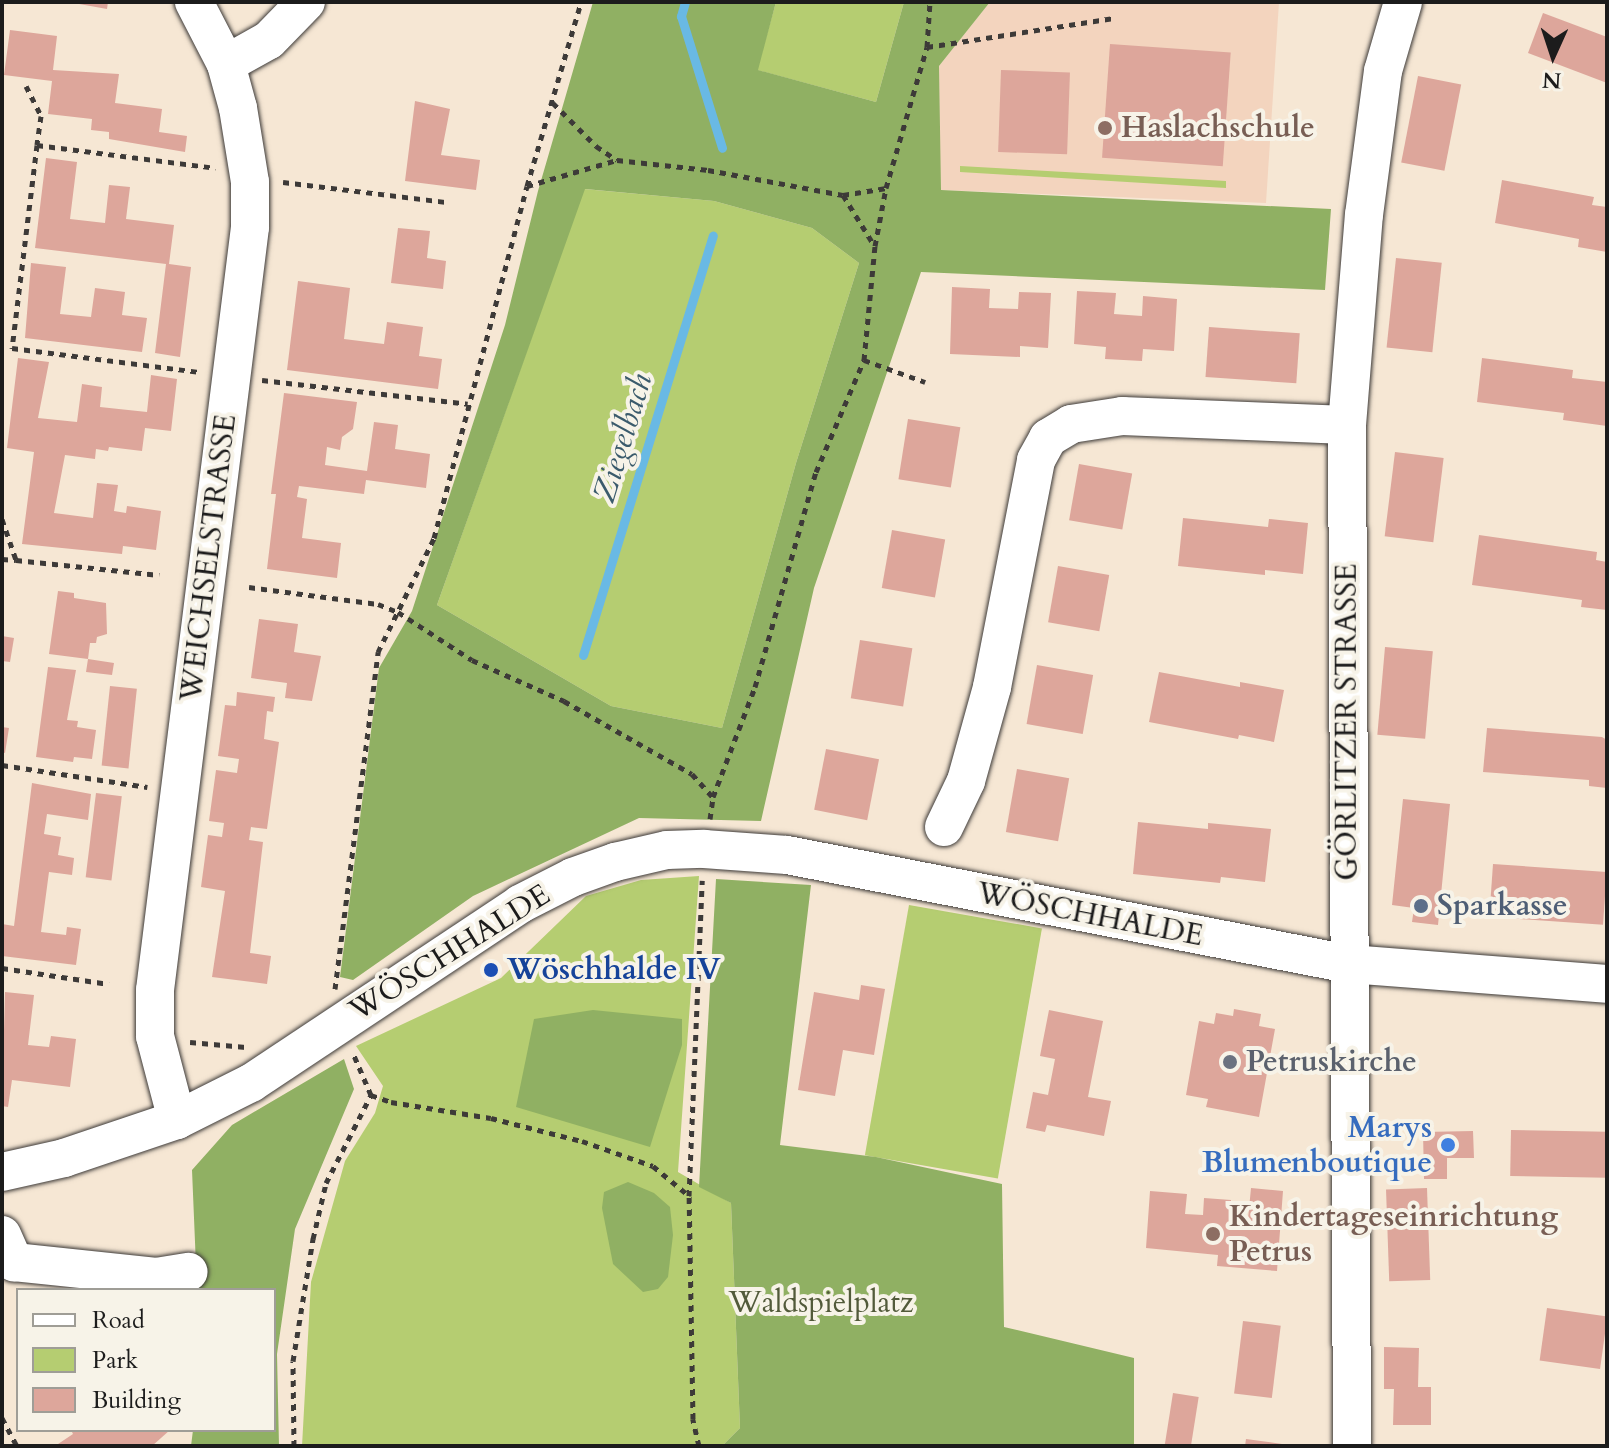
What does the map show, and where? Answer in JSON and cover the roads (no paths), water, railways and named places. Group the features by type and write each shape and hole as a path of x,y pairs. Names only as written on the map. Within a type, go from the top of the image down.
{"street":[{"name":"WEICHSELSTRASSE","path":"177,1120 155,1036 155,990 250,227 250,182 238,108 226,64 194,2"},
{"path":"226,64 269,40 306,2"},
{"name":"GÖRLITZER STRASSE","path":"1352,1446 1347,425 1364,215 1383,71 1403,2"},
{"path":"944,827 966,781 992,687 1036,460 1048,438 1071,424 1122,416 1347,425"},
{"name":"WÖSCHHALDE","path":"2,1172 64,1158 177,1120 251,1083 533,897 615,862 667,850 704,849 787,855 1349,964 1607,984"},
{"path":"2,1235 14,1262 156,1277 189,1272"}],"waterway":[{"name":"Ziegelbach","path":"685,2 681,16 722,148"},
{"name":"Ziegelbach","path":"583,655 713,236"}],"place":[{"name":"Haslachschule","path":"1105,128"},
{"name":"Sparkasse","path":"1421,906"},
{"name":"Wöschhalde IV","path":"491,970"},
{"name":"Petruskirche","path":"1230,1062"},
{"name":"Marys Blumenboutique","path":"1448,1145"},
{"name":"Kindertageseinrichtung Petrus","path":"1213,1234"}],"park label":[{"name":"Waldspielplatz","path":"821,1303"}]}
